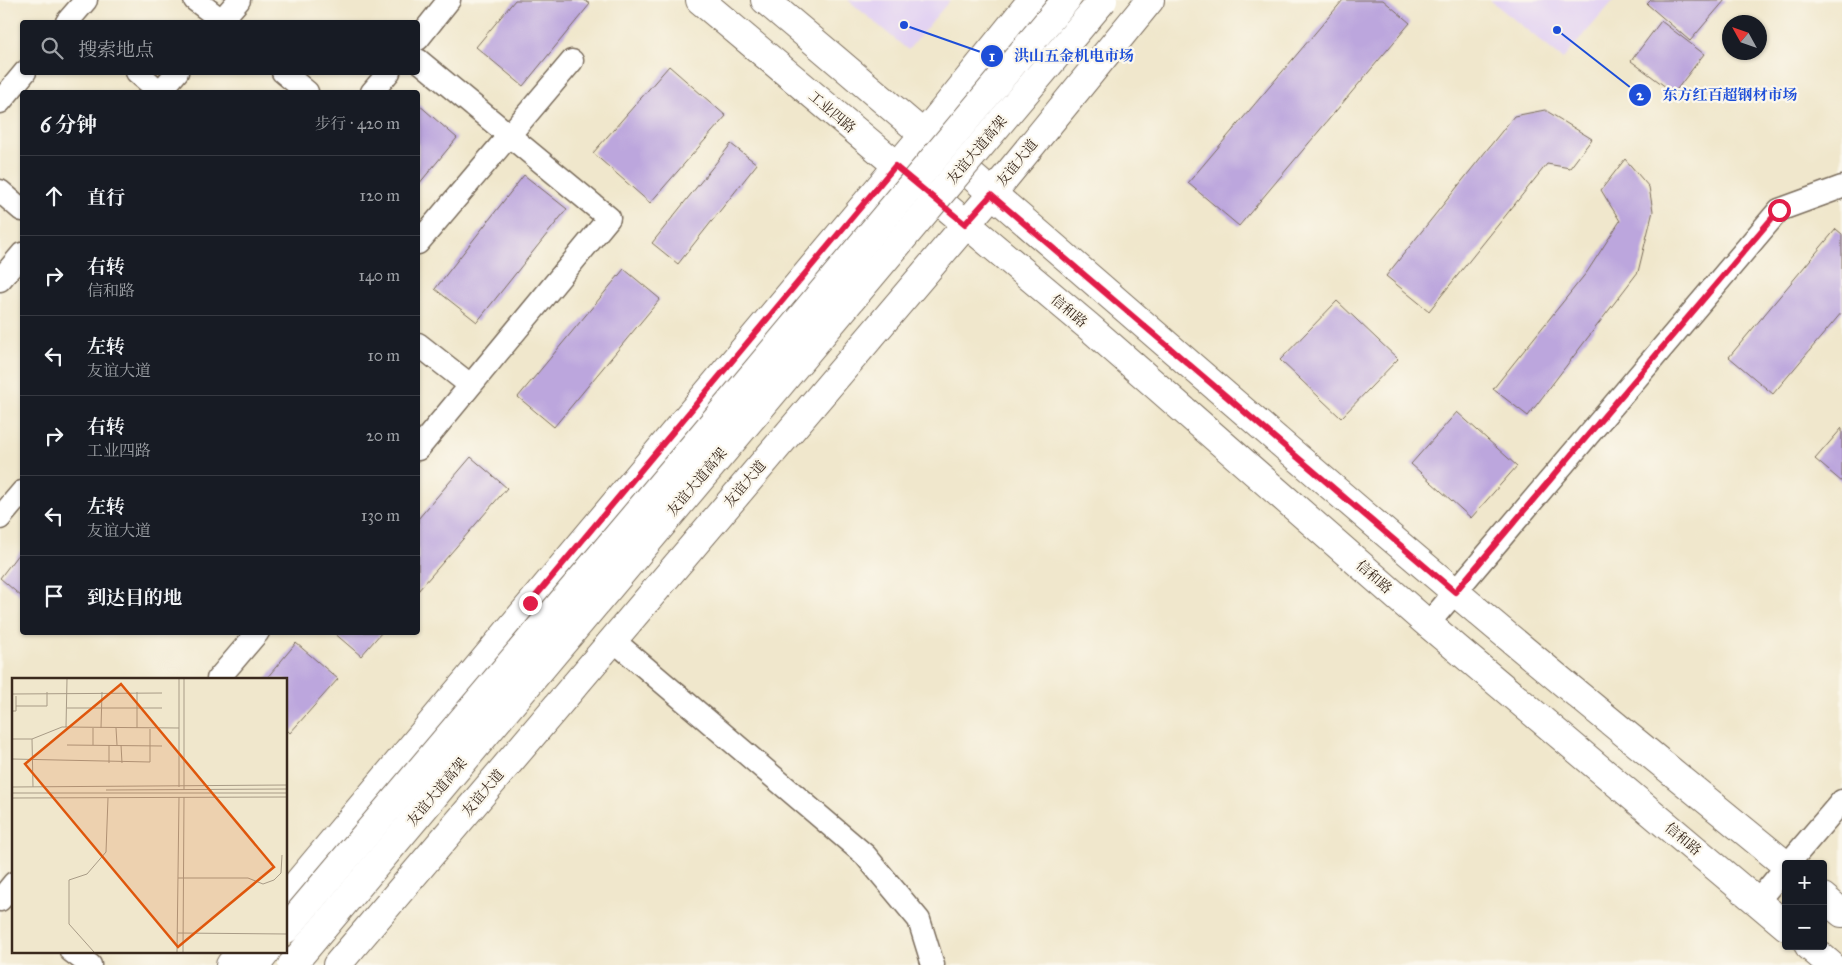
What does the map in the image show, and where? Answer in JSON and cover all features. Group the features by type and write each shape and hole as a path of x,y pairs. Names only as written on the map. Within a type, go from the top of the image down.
{"main road":[{"name":"工业四路","path":"700,0 965,224"},
{"path":"765,0 924,134 991,195 1455,592 1782,861"},
{"path":"288,895 895,166 924,134 1032,0"},
{"name":"友谊大道高架","path":"288,927 692,448 1066,0"},
{"name":"友谊大道高架","path":"292,965 1103,0"},
{"name":"友谊大道","path":"337,965 991,195 1150,0"},
{"name":"信和路","path":"965,224 1088,326 1428,624 1782,923"},
{"path":"1827,900 1842,913"},
{"path":"1814,950 1831,965"},
{"path":"230,965 240,952"},
{"path":"256,965 266,952"}],"street":[{"path":"195,0 220,20"},
{"path":"224,20 239,0"},
{"path":"420,36 449,0"},
{"path":"420,240 572,61"},
{"path":"420,62 609,218 420,447"},
{"path":"0,102 22,75"},
{"path":"140,75 158,90"},
{"path":"162,90 174,75"},
{"path":"287,75 305,90"},
{"path":"374,90 386,75"},
{"path":"1428,624 1779,210 1842,186"},
{"path":"0,191 20,208"},
{"path":"0,280 20,256"},
{"path":"420,346 470,385"},
{"path":"0,518 20,494"},
{"path":"219,678 255,635"},
{"path":"613,640 865,855 919,920 933,965"},
{"path":"1791,860 1842,801"},
{"path":"1757,902 1782,871"},
{"path":"12,885 0,900 12,909"},
{"path":"72,952 90,965"}],"shaded area":[{"path":"848,0 950,0 908,50"},
{"path":"1490,0 1614,0 1563,59"}],"building":[{"path":"515,0 584,0 590,4 523,86 476,47"},
{"path":"1343,0 1383,0 1410,23 1239,226 1188,183"},
{"path":"1651,0 1725,0 1690,41 1647,4"},
{"path":"1661,21 1704,54 1674,93 1631,61"},
{"path":"669,66 726,116 650,203 593,153"},
{"path":"420,106 457,138 420,183"},
{"path":"1545,110 1592,139 1570,168 1547,164 1429,311 1386,276 1514,116"},
{"path":"731,144 757,164 678,264 652,243"},
{"path":"1625,159 1649,187 1653,211 1638,272 1528,416 1493,389 1587,272 1620,221 1601,190"},
{"path":"524,175 567,209 477,322 435,289"},
{"path":"1836,229 1842,234 1842,312 1773,394 1729,357"},
{"path":"624,269 660,299 554,427 518,397"},
{"path":"1337,301 1398,359 1341,418 1280,360"},
{"path":"1457,412 1517,466 1471,518 1411,464"},
{"path":"1842,428 1842,482 1815,459"},
{"path":"471,457 507,488 420,589 420,517"},
{"path":"20,552 20,595 0,578"},
{"path":"336,635 379,635 361,656"},
{"path":"296,643 338,679 290,733 288,731 288,678 267,678"}],"place":[{"name":"洪山五金机电市场","path":"904,25"},
{"name":"东方红百超钢材市场","path":"1557,30"}],"route":[{"path":"530,603 895,166 965,224 991,195 1455,592 1779,210"}]}
